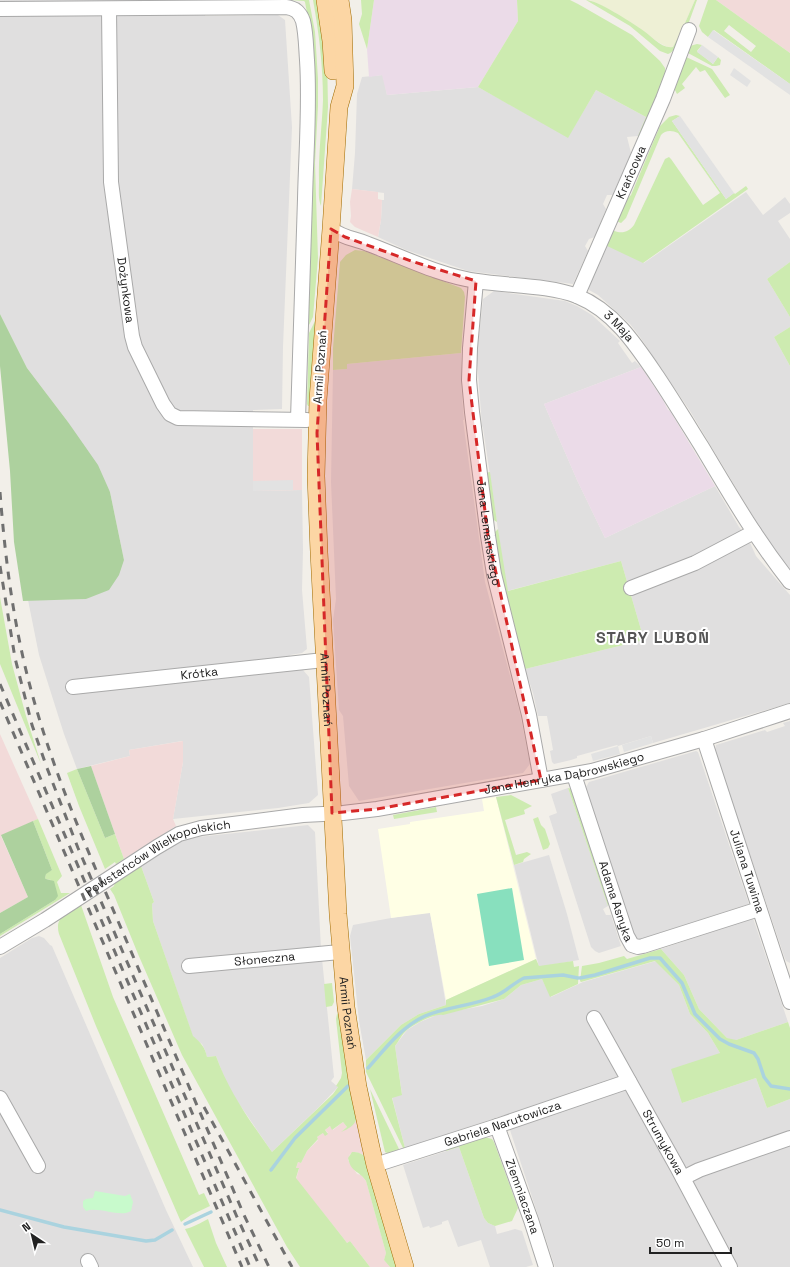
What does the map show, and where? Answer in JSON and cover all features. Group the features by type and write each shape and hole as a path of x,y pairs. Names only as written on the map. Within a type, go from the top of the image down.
{"main road":[{"name":"Armii Poznań","path":"325,0 331,41 334,87 339,107"},
{"name":"Armii Poznań","path":"340,0 345,86 339,107 331,229 320,358 317,420 316,484 324,660 340,952 352,1053 375,1165 406,1267"}],"street":[{"path":"0,9 109,9 217,3"},
{"name":"Armii Poznań","path":"217,3 286,7 296,10 301,16 304,25 309,92 298,419"},
{"name":"Dożynkowa","path":"109,9 110,182 132,336 138,353 163,404 170,414 174,417 182,419 317,420"},
{"name":"Krańcowa","path":"577,296 666,94 689,30"},
{"name":"3 Maja","path":"331,229 341,236 367,243 414,262 463,279 544,289 577,296 589,302 609,317 634,343 674,401 765,550 790,582"},
{"name":"Jana Lemańskiego","path":"476,281 470,348 469,380 488,536 497,586 529,715 541,780"},
{"path":"632,588 695,563 754,532"},
{"name":"Krótka","path":"73,687 324,660"},
{"name":"Jana Henryka Dąbrowskiego","path":"332,813 377,809 574,775 704,739 790,711"},
{"name":"Juliana Tuwima","path":"704,739 759,909 786,976 790,1002"},
{"name":"Adama Asnyka","path":"574,775 627,936 632,945 638,947 643,946 759,909"},
{"name":"Powstańców Wielkopolskich","path":"0,947 179,834 201,828 303,815 332,813"},
{"name":"Słoneczna","path":"189,966 340,952"},
{"name":"Strumykowa","path":"594,1018 683,1178 730,1267"},
{"name":"Gabriela Narutowicza","path":"375,1165 497,1126 629,1081"},
{"path":"0,1098 38,1166"},
{"name":"Ziemniaczana","path":"497,1126 531,1220 546,1267"},
{"path":"683,1178 699,1170 790,1138"}],"highlighted area":[{"path":"331,229 345,237 414,262 476,281 469,380 488,536 541,780 377,809 332,813 317,433"}],"shaded area":[{"path":"0,0 205,0 205,16 278,15 285,20 292,127 282,409 253,410 253,491 302,490 302,590 307,649 302,653 290,655 291,671 303,670 309,677 318,795 309,803 278,808 173,819 183,762 182,741 129,750 130,756 77,769 64,734 39,655 28,600 86,599 124,560 110,492 68,422 27,368 0,314"},
{"path":"374,0 517,0 518,21 478,87 387,95 382,75 369,77 367,49"},
{"path":"590,0 695,0 673,47 669,48 612,11"},
{"path":"716,0 790,0 790,53"},
{"path":"713,30 790,84 790,95 708,37"},
{"path":"702,45 718,57 713,64 697,52"},
{"path":"734,68 751,81 747,87 730,75"},
{"path":"383,75 387,95 478,87 568,137 596,90 646,117 638,136 627,137 631,153 613,195 607,195 603,204 606,209 595,237 589,239 585,246 588,251 573,284 468,271 406,250 378,237 384,193 352,189 357,94 362,77"},
{"path":"680,116 734,193 726,199 672,121"},
{"path":"352,189 378,192 378,199 382,200 378,237 355,227 350,222 350,202"},
{"path":"746,192 763,215 785,197 790,204 790,213 778,221 790,239 790,262 767,279 790,317 790,327 774,337 790,366 790,571 766,538 690,411 640,337 630,324 598,295 589,290 587,285 605,243 644,263"},
{"path":"494,291 565,301 577,306 592,315 620,341 618,343 632,363 635,361 641,367 544,404 577,480 605,538 715,486 739,527 747,536 756,556 790,595 790,703 653,743 651,736 577,756 577,758 571,760 554,764 552,762 550,751 553,750 547,716 538,716 533,693 525,669 644,640 621,561 507,591 482,426 476,346 478,345 483,299"},
{"path":"461,353 463,420 485,582 519,709 530,764 523,773 359,801 349,786 343,716 339,710 333,620 336,599 331,482 333,370 346,369 347,364"},
{"path":"641,367 670,411 715,486 605,538 577,480 544,404"},
{"path":"253,429 302,429 302,490 253,491"},
{"path":"293,480 293,490 253,491 253,481"},
{"path":"790,721 790,963 786,961 784,956 715,750 716,745 765,730 767,732 785,726 783,723"},
{"path":"0,734 38,819 1,836 28,897 0,913"},
{"path":"651,736 653,743 624,752 622,745"},
{"path":"183,741 183,762 173,819 176,826 124,859 91,766 130,756 129,750"},
{"path":"618,746 620,754 593,761 591,754"},
{"path":"696,751 698,752 749,904 638,940 634,938 586,787 589,782"},
{"path":"568,788 608,906 603,909 606,915 611,915 621,946 599,953 591,947 549,816 557,813 551,794"},
{"path":"496,797 536,959 446,1000 430,913 391,918 378,829 410,824 410,822 484,811 482,799"},
{"path":"308,825 315,832 321,949 334,1077 331,1081 338,1087 272,1152 231,1092 216,1056 207,1057 202,1044 193,1037 153,921 152,904 154,902 141,866 170,847 184,840 198,837"},
{"path":"549,855 579,960 539,967 514,865"},
{"path":"430,912 446,1005 419,1014 401,1025 366,1060 359,1021 350,936 353,925"},
{"path":"753,918 788,1022 736,1040 732,1040 727,1038 699,1009 684,975 661,949"},
{"path":"39,936 44,938 52,946 166,1210 193,1267 0,1267 0,958 32,938"},
{"path":"656,961 679,985 690,1014 708,1033 720,1053 682,1103 756,1078 767,1108 790,1099 790,1132 785,1143 790,1146 790,1267 555,1267 505,1115 405,1148 392,1097 402,1094 395,1046 407,1030 420,1022 439,1014 482,1006 504,999 521,985 542,979 551,997 583,982"},
{"path":"353,1100 367,1162 364,1155 356,1152 350,1154 348,1160 357,1174 361,1175 366,1181 386,1253 384,1260 390,1267 370,1267 350,1241 347,1243 296,1179 299,1169 296,1168 298,1162 301,1163 307,1151 318,1140 317,1137 323,1133 328,1133 325,1130 330,1126 333,1130 343,1122 347,1127 342,1131 349,1128"},
{"path":"353,1100 278,1171 353,1267 277,1171"},
{"path":"459,1147 484,1218 488,1223 495,1226 497,1234 515,1229 522,1231 533,1265 526,1267 490,1267 481,1240 458,1247 448,1220 442,1222 442,1224 430,1228 429,1226 423,1228 403,1165"}],"green space":[{"path":"290,0 309,0 315,32 318,79 315,163 318,258 313,317 306,331 310,29 305,2"},
{"path":"313,0 319,0 327,55 328,107 321,206 319,197 319,172 323,87 320,50"},
{"path":"361,0 374,0 367,49 359,24 362,14"},
{"path":"517,0 570,0 632,35 660,61 665,68 666,77 641,137 638,136 646,117 596,90 568,138 478,87 518,21"},
{"path":"586,0 614,12 645,32 660,44 673,47 695,0 697,0 682,39 673,51 668,54 660,51 630,26"},
{"path":"708,0 716,0 790,53 790,84 714,30 708,37 702,32 699,26","holes":["729,25 756,46 751,52 724,31"]},
{"path":"697,44 702,45 697,51 713,64 718,57 721,60 720,65 712,66 688,53 690,46"},
{"path":"684,56 712,69 730,95 725,98 705,70 700,72 696,67 682,84 685,88 677,94 674,88"},
{"path":"676,115 680,116 672,121 726,199 746,186 748,189 643,263 605,245 612,230 624,232 629,230 634,225 665,159 669,157 671,159 703,205 720,193 678,133 667,131 661,135 626,218 621,223 616,221 623,203 631,195 660,126 669,117"},
{"path":"355,250 364,251 461,288 465,297 461,353 347,364 347,369 333,370 333,348 340,262 346,255"},
{"path":"790,262 790,317 767,279"},
{"path":"0,314 27,368 98,465 110,492 124,560 119,575 109,590 86,599 23,601 14,542 10,471 0,366"},
{"path":"316,319 309,406 308,406 309,333"},
{"path":"790,327 790,366 774,337"},
{"path":"490,472 497,522 492,519 485,473"},
{"path":"498,529 508,591 621,561 644,640 525,669 500,567 494,533"},
{"path":"0,597 12,664 41,764 0,664"},
{"path":"91,766 115,834 105,838 77,769"},
{"path":"77,769 105,838 115,834 124,859 116,864 115,862 105,869 67,773"},
{"path":"568,788 572,789 609,903 608,906"},
{"path":"511,795 532,806 524,810 525,814 505,820 516,855 527,852 531,854 524,859 523,862 514,865 496,797"},
{"path":"436,807 437,812 394,819 393,815"},
{"path":"538,817 541,825 545,829 550,844 548,848 543,850 533,819"},
{"path":"38,819 62,876 57,882 61,893 70,893 0,936 0,934 55,900 51,880 45,878 46,873 52,870 33,821"},
{"path":"33,821 52,870 46,874 45,878 54,881 58,896 55,900 0,934 0,913 28,897 1,835"},
{"path":"141,866 154,902 152,904 153,921 193,1036 202,1045 207,1057 216,1056 234,1094 272,1152 333,1094 338,1087 336,1086 342,1073 336,1019 337,1014 340,1012 357,1117 353,1125 346,1130 341,1132 347,1127 343,1122 332,1130 330,1126 325,1130 328,1134 325,1136 323,1133 317,1137 318,1139 307,1151 301,1163 298,1162 296,1168 299,1168 296,1178 347,1243 350,1241 370,1267 300,1267 287,1247 182,1055 114,895 110,889 114,886 115,882"},
{"path":"512,888 524,960 489,966 477,894"},
{"path":"81,905 113,997 199,1195 204,1193 210,1206 191,1215 181,1222 96,1026 59,934 58,923 60,919"},
{"path":"661,949 684,975 699,1009 727,1038 736,1040 788,1022 790,1028 790,1099 767,1108 756,1078 682,1103 671,1069 720,1053 708,1033 690,1014 679,985 655,961 581,982 580,981 582,966 624,956 627,959"},
{"path":"536,959 539,966 573,961 574,967 579,966 578,984 550,997 542,979 521,985 504,999 430,1017 410,1028 402,1036 395,1046 402,1095 392,1098 405,1148 403,1148 366,1072 366,1060 401,1025 419,1014 446,1005 446,1000"},
{"path":"332,983 334,1002 332,1006 326,1007 324,984"},
{"path":"370,1089 399,1149 389,1154 385,1152"},
{"path":"484,1137 492,1139 494,1142 518,1208 512,1221 495,1226 488,1223 484,1218 459,1147 446,1151 447,1149"},
{"path":"352,1152 360,1153 366,1158 397,1267 390,1267 384,1260 386,1253 366,1181 353,1169 349,1163 348,1158"},
{"path":"95,1191 125,1196 130,1194 133,1202 131,1211 126,1213 115,1213 97,1210 86,1211 83,1207 83,1201 93,1198"},
{"path":"208,1219 216,1243 227,1267 204,1267 185,1229"}],"waterway":[{"path":"580,978 595,975 650,958 660,958 682,983 695,1014 720,1039 754,1053 758,1059 764,1077 771,1086 790,1089"},
{"path":"368,1068 401,1032 425,1016 441,1010 493,997 524,978 563,975 578,978"},
{"path":"271,1170 295,1138 348,1086"},
{"path":"0,1210 64,1227 146,1241 155,1240 172,1230"},
{"path":"185,1224 211,1212"}],"railway":[{"path":"0,492 7,565 14,614 24,662 39,719 61,784 100,879 244,1215 269,1267"},
{"path":"0,566 15,658 32,725 47,768 78,848 260,1267"},
{"path":"0,684 250,1267"},
{"path":"0,702 242,1267"},
{"path":"204,1107 292,1267"}],"district":[{"name":"STARY LUBOŃ","path":"653,637"}]}
